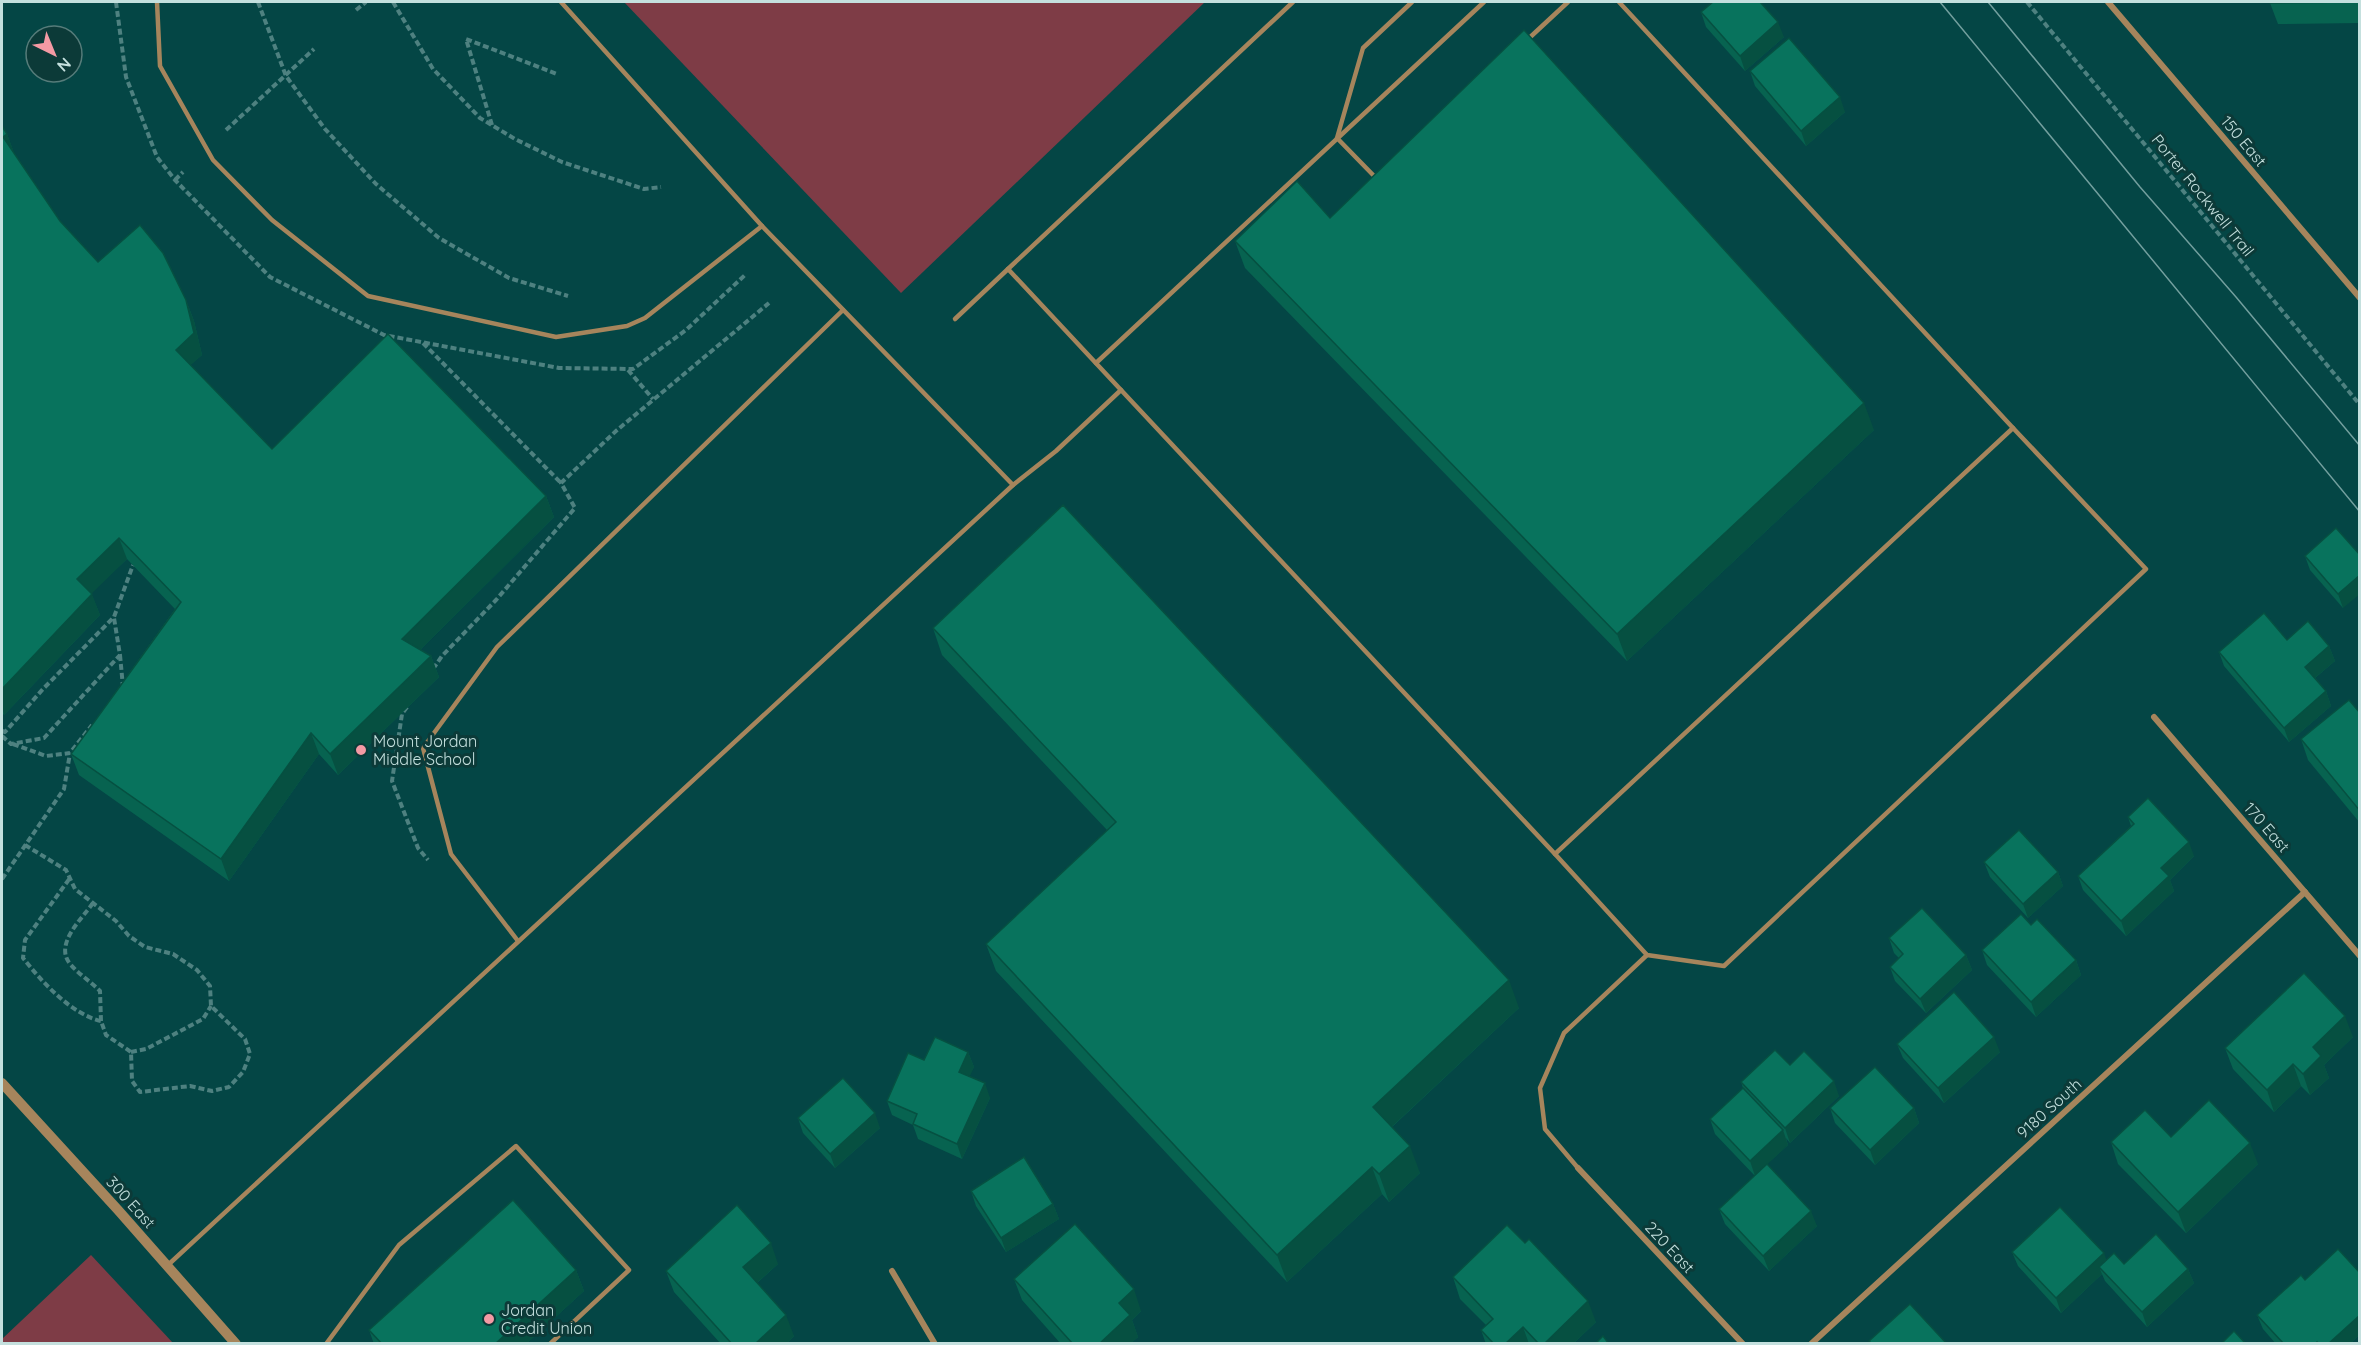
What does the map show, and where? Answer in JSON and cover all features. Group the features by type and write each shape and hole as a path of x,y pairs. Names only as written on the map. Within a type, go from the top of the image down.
{"street":[{"name":"150 East","path":"2109,2 2360,298"},
{"name":"170 East","path":"2154,717 2360,956"},
{"name":"9180 South","path":"1811,1344 2305,892"},
{"name":"300 East","path":"2,1083 168,1265 236,1344"},
{"name":"220 East","path":"1578,1168 1743,1344"},
{"path":"892,1271 935,1344"}],"lane":[{"path":"157,2 160,66 213,160 272,220 368,296 556,337 627,326 645,318 762,226"},
{"path":"561,2 762,226 1013,485"},
{"path":"955,319 1293,2"},
{"path":"1337,138 1363,48 1412,2"},
{"path":"1096,363 1484,2"},
{"path":"1525,42 1568,2"},
{"path":"1008,269 1555,854 1647,956 1725,966 2146,569 1619,2"},
{"path":"1337,138 1378,180 1386,172"},
{"path":"518,941 451,854 423,747 497,647 843,310"},
{"path":"168,1265 1013,485 1056,451 1121,390"},
{"path":"1555,854 2013,428"},
{"path":"1578,1168 1545,1129 1540,1088 1564,1033 1647,956"},
{"path":"326,1344 399,1245 516,1146 629,1270 550,1344"}],"path":[{"path":"116,2 126,77 157,157 175,180 270,277 384,335 559,368 633,369 686,330 745,276"},
{"path":"258,2 286,76 325,129 376,184 439,238 509,278 568,296"},
{"path":"356,10 366,2"},
{"path":"393,2 433,69 480,117 493,126 562,162 644,189 661,187"},
{"name":"Porter Rockwell Trail","path":"2026,2 2360,405"},
{"path":"493,126 466,39 557,74"},
{"path":"226,130 314,49"},
{"path":"175,180 183,172"},
{"path":"422,342 561,483"},
{"path":"628,369 653,399"},
{"path":"2,731 5,732 43,689 114,617 133,565"},
{"path":"114,617 124,686 117,694"},
{"path":"11,744 44,738 120,655"},
{"path":"2,879 64,789 70,753 97,719"},
{"path":"2,736 11,744 46,756 70,753"},
{"path":"25,845 66,870 75,889 93,903 116,921 129,936 145,947 173,954 197,970 210,986 211,1006 203,1019 146,1049 130,1052 106,1035 101,1021 100,991 71,965 65,954 65,943 93,903"},
{"path":"70,878 25,940 23,958 73,1009 87,1018 101,1021"},
{"path":"130,1052 132,1081 140,1092 190,1086 212,1091 229,1087 243,1072 250,1054 245,1039 211,1006"}],"shaded area":[{"path":"624,2 1205,2 901,293"},
{"path":"91,1255 173,1343 2,1343 2,1339"}],"building":[{"path":"1713,2 1760,2 1778,22 1740,56 1701,12"},
{"path":"2270,2 2351,2 2270,3"},
{"path":"1524,30 1864,403 1617,634 1235,241 1297,181 1330,218"},
{"path":"1789,38 1840,97 1801,131 1750,71"},
{"path":"2,126 7,134 3,137 60,221 98,262 140,225 163,253 186,300 194,333 176,350 272,449 388,334 546,496 402,639 431,656 330,754 311,733 221,859 71,754 181,602 119,538 77,579 92,594 2,689"},
{"path":"1063,505 1509,980 1373,1107 1410,1146 1379,1174 1372,1167 1277,1255 986,944 1116,822 933,628"},
{"path":"2336,528 2360,555 2360,575 2338,594 2305,556"},
{"path":"2264,613 2287,640 2308,621 2329,646 2305,667 2326,691 2284,728 2219,652"},
{"path":"2349,700 2360,713 2360,811 2301,739"},
{"path":"2148,798 2189,842 2161,868 2169,876 2121,921 2078,876 2134,824 2128,817"},
{"path":"2019,830 2058,872 2023,904 1984,862"},
{"path":"1922,908 1966,955 1920,999 1890,967 1903,954 1889,938"},
{"path":"2021,914 2031,925 2037,919 2076,960 2031,1002 1982,950"},
{"path":"2304,973 2345,1016 2313,1047 2321,1056 2303,1074 2293,1064 2267,1090 2225,1048"},
{"path":"1954,992 1994,1037 1938,1088 1897,1044"},
{"path":"935,1037 968,1052 959,1072 985,1083 957,1144 913,1124 917,1114 887,1101 908,1053 924,1060"},
{"path":"1775,1050 1790,1065 1804,1051 1834,1081 1785,1128 1741,1082"},
{"path":"1875,1067 1914,1108 1870,1150 1830,1108"},
{"path":"843,1078 875,1113 830,1154 798,1118"},
{"path":"1743,1088 1783,1130 1750,1161 1710,1119"},
{"path":"2209,1100 2250,1143 2178,1212 2111,1142 2145,1110 2171,1137"},
{"path":"1024,1157 1053,1204 1001,1238 971,1191"},
{"path":"1767,1164 1811,1211 1763,1256 1719,1209"},
{"path":"513,1200 576,1270 495,1344 382,1344 369,1330"},
{"path":"737,1205 771,1243 743,1267 786,1315 755,1344 732,1344 666,1271"},
{"path":"2060,1207 2104,1253 2056,1298 2012,1252"},
{"path":"1075,1224 1134,1289 1119,1303 1130,1315 1099,1344 1073,1344 1014,1279"},
{"path":"1507,1225 1525,1243 1529,1239 1588,1301 1544,1344 1539,1344 1523,1327 1505,1344 1494,1344 1481,1330 1493,1319 1453,1277"},
{"path":"2156,1234 2188,1269 2142,1312 2099,1267 2114,1253 2124,1264"},
{"path":"2338,1249 2360,1273 2360,1315 2328,1344 2317,1342 2315,1344 2284,1344 2257,1315 2301,1275 2305,1280"},
{"path":"1910,1304 1947,1344 1872,1344 1869,1341"},
{"path":"2234,1331 2246,1344 2221,1344"},
{"path":"1603,1336 1609,1344 1595,1344"}],"tram line":[{"path":"1940,2 2360,512"},
{"path":"1988,2 2140,187 2236,297 2360,446"}],"place":[{"name":"Mount Jordan Middle School","path":"361,750"},
{"name":"Jordan Credit Union","path":"489,1319"}]}
